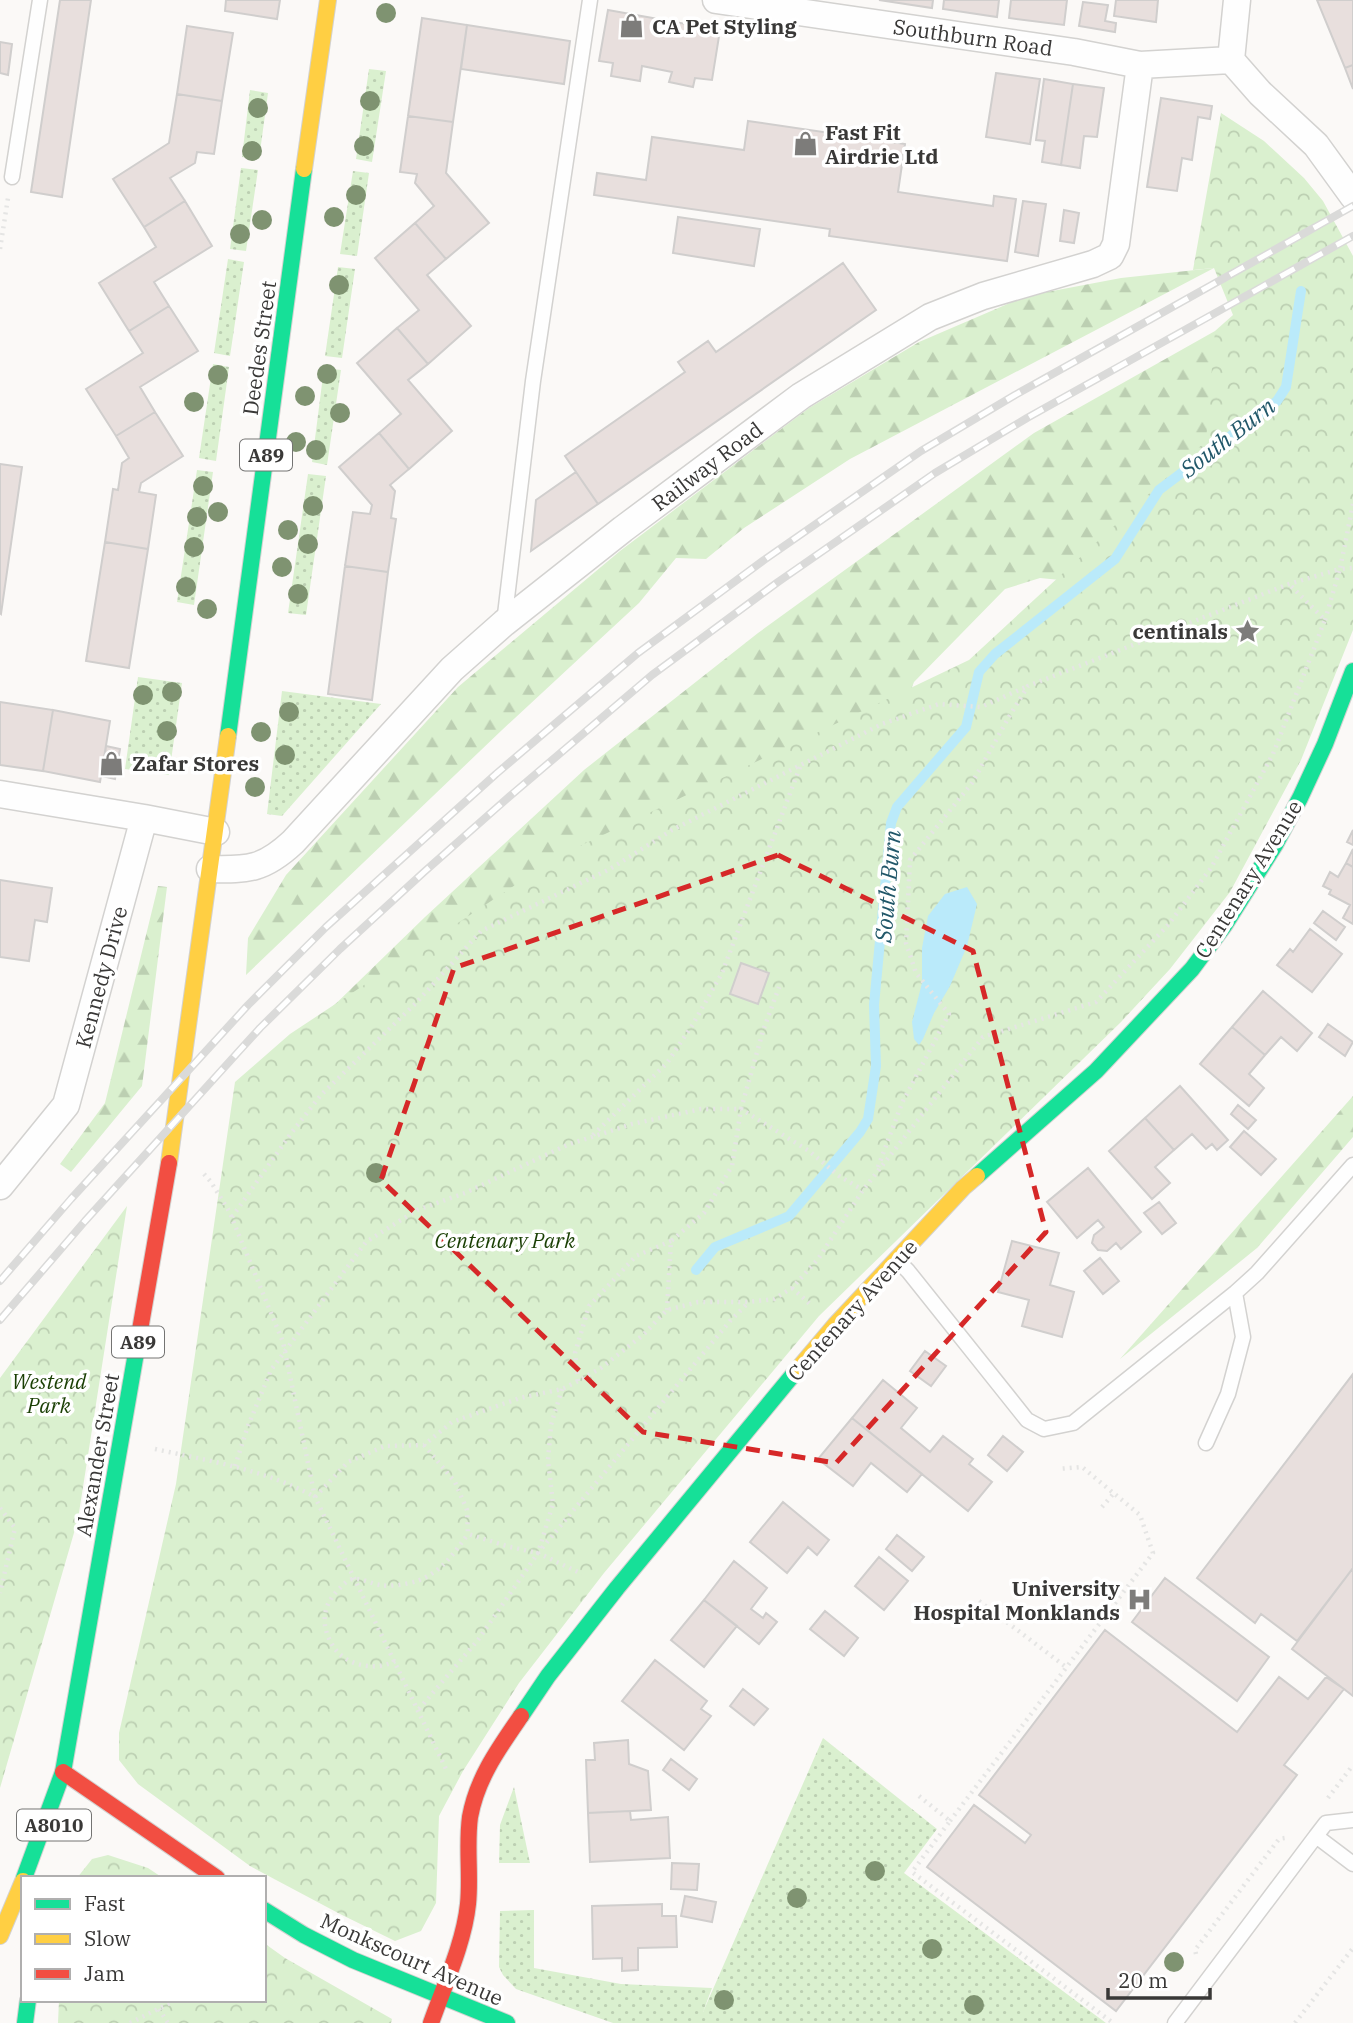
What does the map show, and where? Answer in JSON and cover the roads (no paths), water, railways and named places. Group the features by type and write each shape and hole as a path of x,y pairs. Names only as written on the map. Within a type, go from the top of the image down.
{"street":[{"name":"Deedes Street","path":"206,910 328,0"},
{"name":"Southburn Road","path":"716,0 1074,52 1140,65 1231,60"},
{"path":"1237,0 1231,60 1260,93 1316,145 1353,196"},
{"name":"Railway Road","path":"210,869 243,870 264,864 278,856 452,669 504,623 623,529 801,396 930,317 983,296 1093,264 1110,256 1116,244 1140,65"},
{"name":"Centenary Avenue","path":"431,2023 461,1937 468,1905 470,1819 477,1791 488,1765 548,1676 615,1590 835,1325 963,1188 1096,1071 1192,969 1224,926 1275,845 1325,744 1353,671"},
{"path":"0,794 216,832"},
{"name":"Kennedy Drive","path":"0,1186 66,1105 144,818"},
{"name":"Alexander Street","path":"24,1876 63,1772 173,1141 206,910"},
{"path":"63,1772 213,1876"},
{"name":"A8010","path":"50,1851 63,1772"},
{"name":"Alexander Street","path":"0,1936 21,1884"},
{"name":"Monkscourt Avenue","path":"266,1911 304,1935 353,1960 508,2023"},
{"path":"25,2023 28,2002"}],"lane":[{"path":"12,177 40,0"},
{"path":"504,623 533,381 590,0"},
{"path":"896,1259 1027,1420 1044,1429 1073,1423 1235,1293 1257,1273 1353,1165"},
{"path":"1206,1443 1228,1394 1243,1337 1235,1293"},
{"path":"1175,2023 1326,1823 1353,1820"},
{"path":"1315,1836 1353,1864"}],"water":[{"path":"967,887 977,904 967,946 950,986 919,1045 914,1039 912,1022 922,983 922,948 928,916 945,894"}],"waterway":[{"name":"South Burn","path":"696,1270 715,1247 789,1216 868,1119 876,1066 874,1005 891,823 897,807 966,727 979,672 995,654 1115,559 1159,490 1277,401 1286,387 1301,291"}],"railway":[{"path":"0,1281 248,1005 326,927 496,774 638,653 764,560 921,451 1015,395 1353,206"},
{"path":"0,1320 85,1221 260,1028 340,949 424,872 652,675 778,582 935,473 1027,418 1353,236"}],"place":[{"name":"CA Pet Styling","path":"632,26"},
{"name":"Fast Fit Airdrie Ltd","path":"805,144"},
{"name":"centinals","path":"1248,631"},
{"name":"Zafar Stores","path":"112,763"},
{"name":"University Hospital Monklands","path":"1140,1600"}],"park label":[{"name":"Centenary Park","path":"505,1240"},
{"name":"Westend Park","path":"49,1393"}]}
